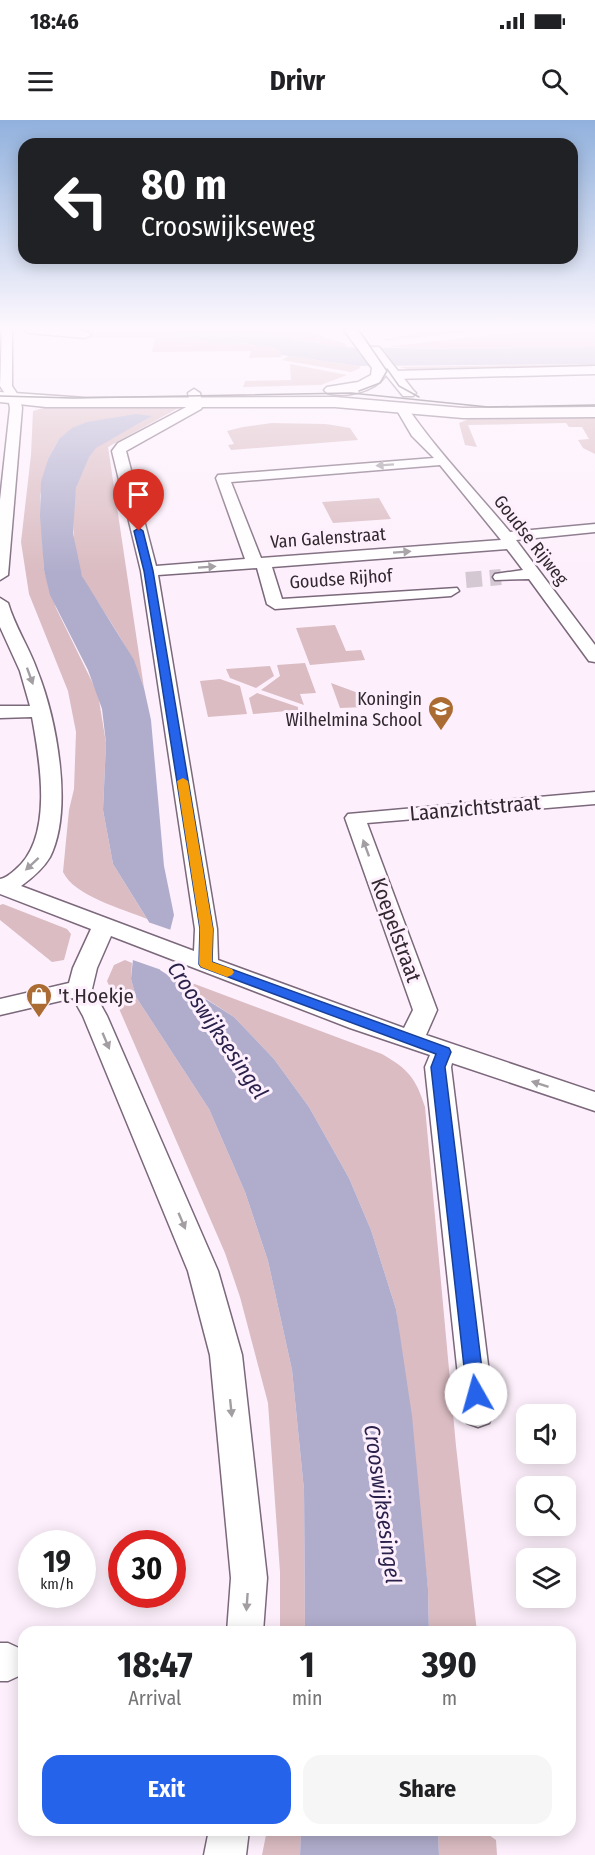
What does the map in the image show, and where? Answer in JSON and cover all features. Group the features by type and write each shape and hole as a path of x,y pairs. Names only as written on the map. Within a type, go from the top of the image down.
{"main road":[{"path":"474,411 495,414 595,412"}],"street":[{"path":"0,575 7,411"},
{"path":"188,411 123,446 119,451 149,571 206,929 206,964"},
{"name":"Goudse Rijweg","path":"412,411 417,433 439,455 508,540 595,657"},
{"path":"259,563 223,478 439,455"},
{"name":"Van Galenstraat","path":"149,571 508,540 595,528"},
{"name":"Goudse Rijhof","path":"259,563 275,604 452,591"},
{"path":"501,577 534,574"},
{"path":"0,603 7,644 28,670 42,711 50,787 48,826 39,857 3,887 444,1052 595,1102"},
{"path":"0,712 42,711"},
{"name":"Laanzichtstraat","path":"355,818 595,798"},
{"name":"Koepelstraat","path":"355,818 425,1010 411,1040"},
{"path":"104,925 85,968 80,989 95,1016 203,1271 226,1356 249,1578 245,1626"},
{"path":"0,1007 80,989"},
{"path":"444,1052 438,1067 478,1413"},
{"path":"225,1855 228,1836"}],"shaded area":[{"path":"33,411 173,411 108,447 144,688 125,646 82,576 75,546 73,509 80,474 86,459 95,448 151,416 59,439 48,459 40,496 44,570 56,608 98,694 106,743 103,810 113,864 147,919 88,895 77,888 63,872 69,810 74,789 76,732 68,691 29,594 21,542 31,455"},
{"path":"595,416 595,454 583,448 578,440 589,439 582,427 569,427 566,423 468,425 477,447 465,445 459,423 469,419"},
{"path":"272,423 326,424 350,428 358,440 231,450 228,445 234,444 227,431"},
{"path":"379,498 391,519 333,523 322,502"},
{"path":"335,625 346,651 361,650 365,660 310,665 296,628"},
{"path":"305,663 316,693 300,694 304,705 261,690 280,676 277,665"},
{"path":"270,666 274,676 256,688 230,678 226,669"},
{"path":"220,679 240,686 247,714 208,717 200,681"},
{"path":"331,683 361,694 365,707 340,708"},
{"path":"257,693 298,707 298,710 253,714 249,698"},
{"path":"3,904 67,929 71,934 64,960 52,962 0,920 0,905"},
{"path":"125,960 132,963 131,979 136,997 209,1109 245,1192 268,1261 292,1370 304,1490 305,1626 280,1626 280,1572 268,1403 240,1297 225,1253 107,981 114,965"},
{"path":"168,974 382,1054 405,1070 418,1089 425,1107 456,1446 476,1626 429,1626 428,1589 396,1309 371,1230 349,1178 309,1107 274,1059 234,1017"},
{"path":"266,1836 301,1836 300,1855 262,1855"},
{"path":"438,1836 490,1836 496,1840 497,1855 439,1855"}],"water":[{"name":"Crooswijksesingel","path":"136,414 152,416 96,448 89,457 76,488 73,533 82,576 134,660 144,688 151,720 164,866 174,915 160,970 234,1017 274,1059 309,1107 349,1178 371,1230 396,1309 412,1416 428,1589 429,1626 305,1626 304,1490 292,1370 268,1261 245,1192 209,1109 136,997 131,979 133,959 139,961 149,922 113,864 103,810 106,743 102,709 88,670 50,595 44,570 40,516 41,482 48,459 59,439 72,428 87,422"},
{"path":"301,1836 438,1836 439,1855 300,1855"}],"pier":[{"path":"145,921 174,931 163,968 173,974 130,959 132,956 137,957"}],"tunnel":[{"path":"466,580 501,577"}],"slow traffic":[{"path":"183,781 206,929 206,964 227,972"}],"place":[{"name":"Koningin Wilhelmina School","path":"441,732"},
{"name":"'t Hoekje","path":"39,1019"}],"route":[{"path":"139,531 149,571 206,929 206,964 444,1052 438,1067 476,1394"}]}
